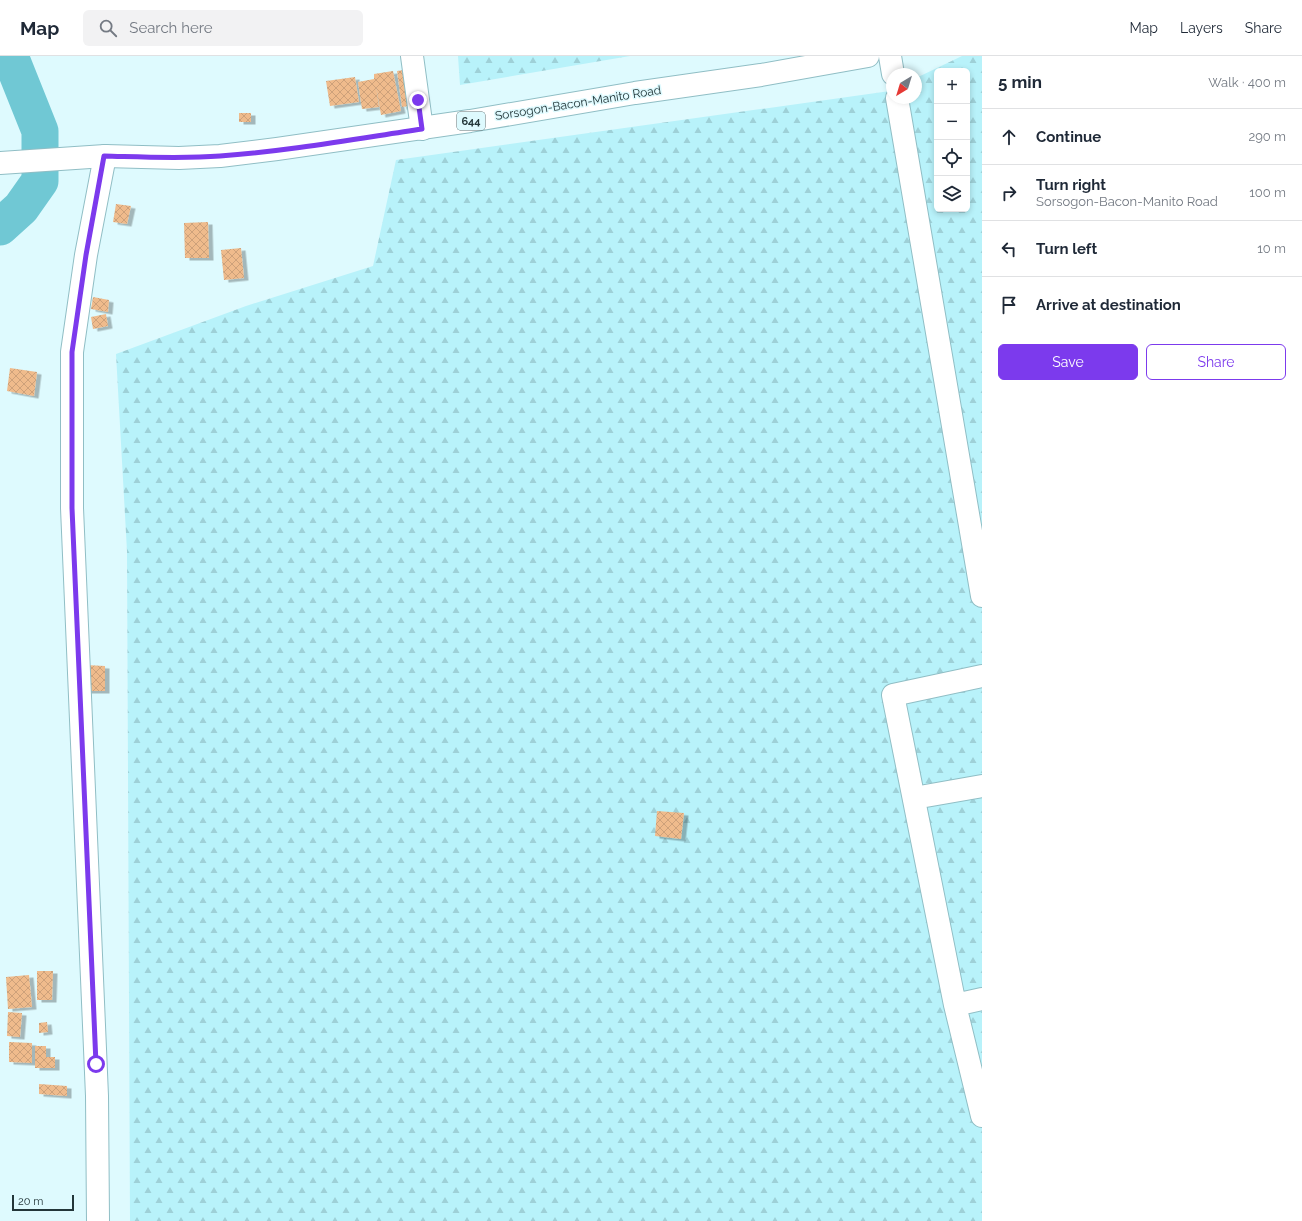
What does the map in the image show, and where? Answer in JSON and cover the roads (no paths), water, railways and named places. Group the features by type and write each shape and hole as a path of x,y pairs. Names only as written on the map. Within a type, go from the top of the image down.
{"street":[{"path":"412,56 422,129"},
{"name":"Sorsogon-Bacon-Manito Road","path":"10,162 104,156 179,158 220,156 422,129 635,93 761,76 868,56"},
{"path":"890,56 892,68"},
{"path":"898,104 982,596"},
{"path":"98,1221 97,1096 72,508 72,352 86,255 104,156"},
{"path":"982,676 893,695 955,1005 982,1116"},
{"path":"914,798 982,786"},
{"path":"955,1005 982,999"}],"waterway":[{"path":"0,227 21,208 40,181 40,131 10,56"}]}
